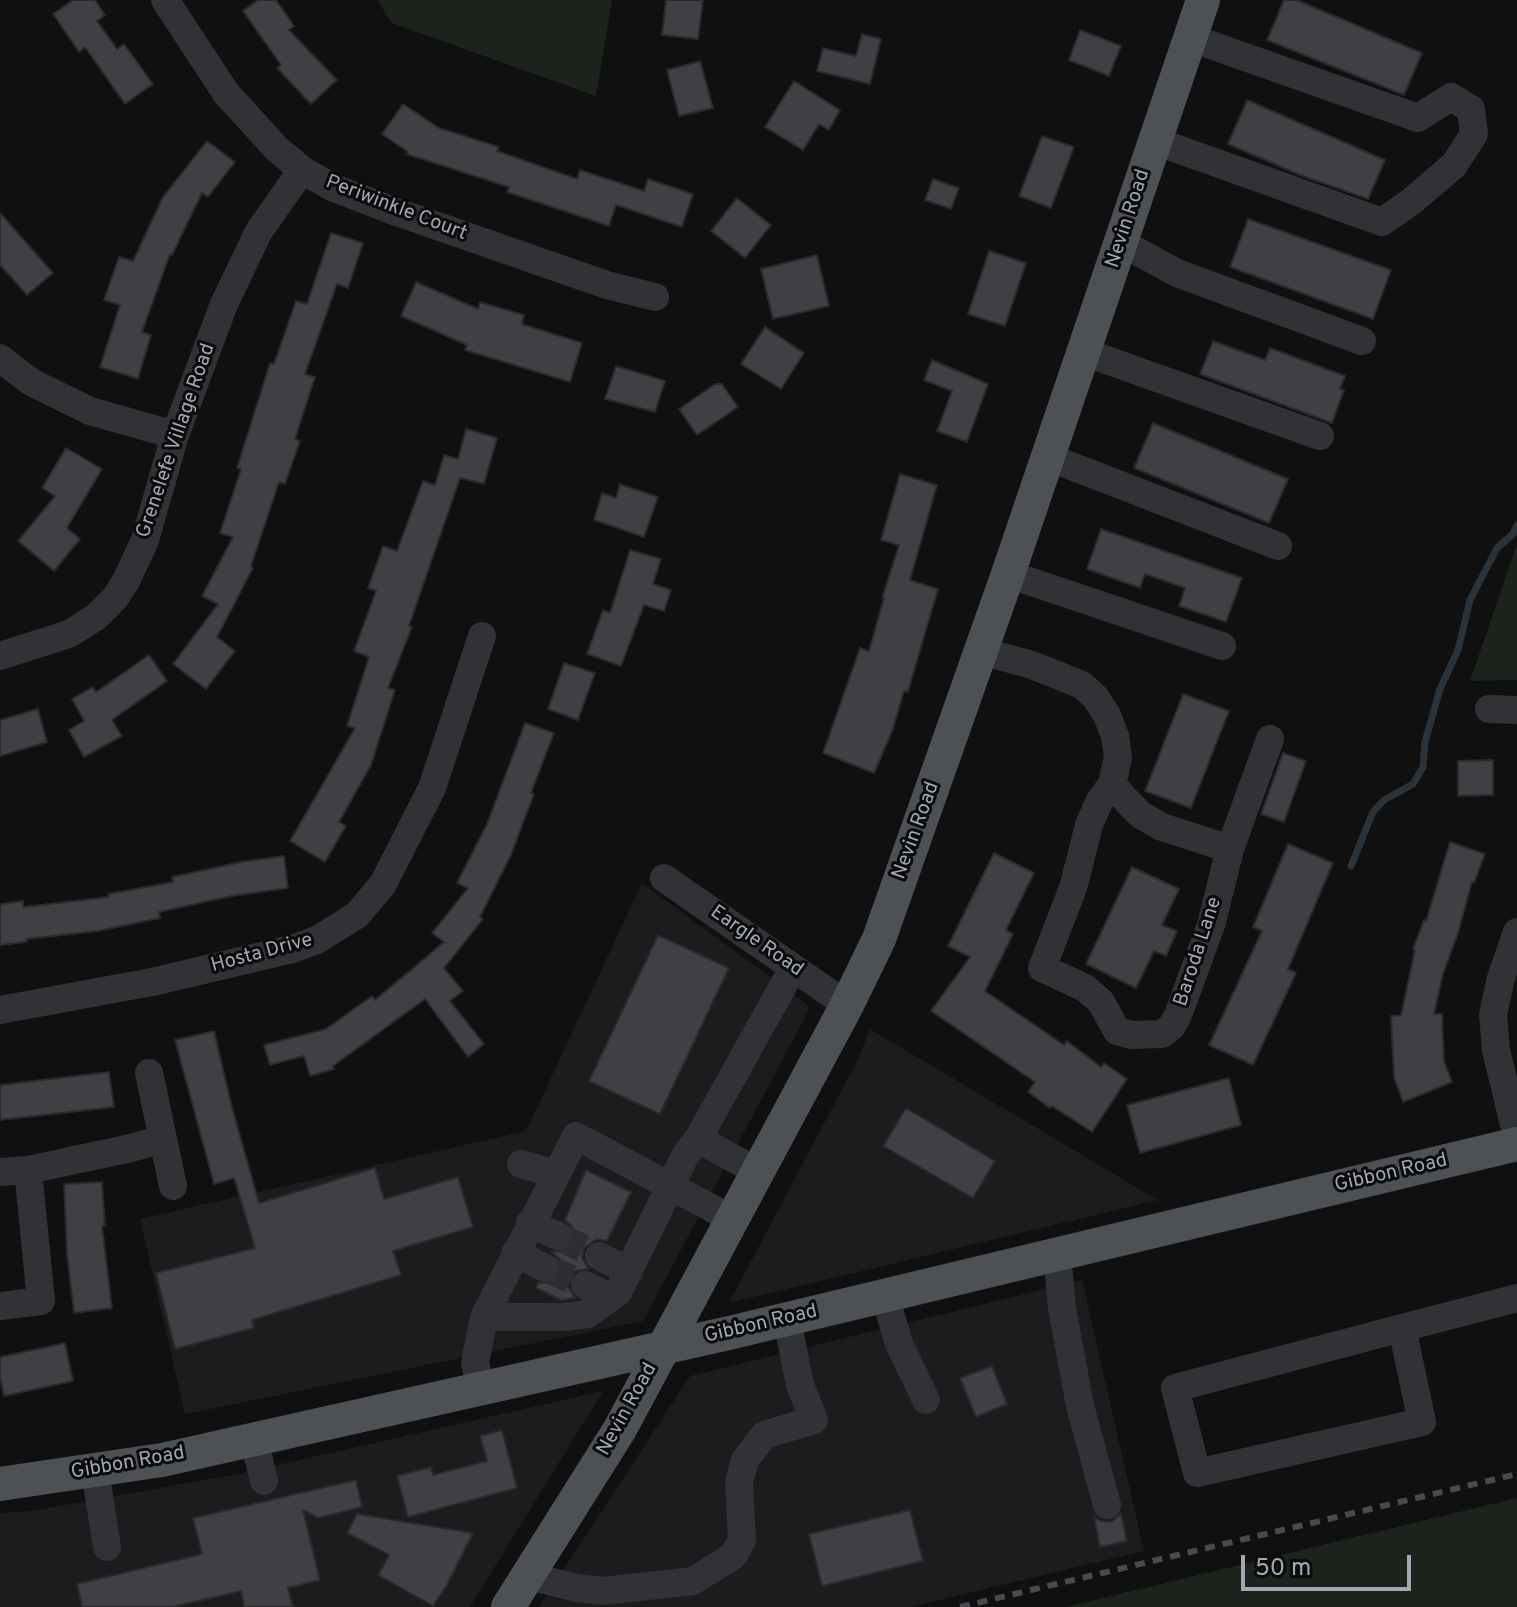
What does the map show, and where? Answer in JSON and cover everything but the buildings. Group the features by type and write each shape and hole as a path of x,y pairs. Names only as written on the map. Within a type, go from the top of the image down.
{"main road":[{"name":"Nevin Road","path":"508,1607 620,1429 847,1005 881,934 1008,574 1203,0"},
{"name":"Gibbon Road","path":"0,1484 162,1460 787,1319 1517,1144"}],"street":[{"name":"Periwinkle Court","path":"165,0 226,93 276,148 302,170 334,188 391,210 607,285 655,297"},
{"path":"1155,141 1382,222 1454,165 1474,134 1471,109 1451,97 1418,118 1191,38"},
{"name":"Grenelefe Village Road","path":"0,656 69,634 96,617 115,598 126,581 145,540 175,435 224,304 259,231 302,170"},
{"path":"1122,243 1177,273 1362,341"},
{"path":"1084,352 1320,436"},
{"path":"0,358 31,382 90,411 175,435"},
{"path":"1048,457 1278,546"},
{"path":"1008,574 1222,646"},
{"name":"Hosta Drive","path":"0,1010 152,982 292,949 317,940 357,915 383,884 432,788 482,636"},
{"name":"Baroda Lane","path":"981,651 1082,685 1107,715 1115,736 1118,758 1112,784 1099,802 1089,825 1073,888 1042,968 1085,988 1101,1002 1117,1031 1145,1036 1162,1034 1172,1026 1211,925 1230,849"},
{"path":"1112,784 1141,815 1162,827 1230,849 1270,739"},
{"name":"Eargle Road","path":"664,878 847,1005"},
{"path":"1517,932 1501,978 1493,1014 1496,1050 1517,1137"},
{"path":"484,1317 587,1314 597,1291 618,1292 686,1154 698,1139 793,968"},
{"path":"149,1073 173,1186"},
{"path":"481,1388 475,1363 484,1317 576,1136 732,1219"},
{"path":"0,1306 41,1301 14,1171 163,1139"},
{"path":"698,1139 758,1172"},
{"path":"521,1164 556,1174"},
{"path":"530,1223 558,1236"},
{"path":"515,1253 545,1268"},
{"path":"1057,1254 1062,1308 1080,1406 1107,1505"},
{"path":"599,1256 629,1271"},
{"path":"885,1296 899,1344 926,1400"},
{"path":"1402,1328 1422,1422 1197,1473 1175,1388 1402,1328 1517,1298"},
{"path":"528,1576 603,1591 693,1581 733,1556 742,1540 739,1482 745,1460 764,1435 814,1420 800,1385 787,1319"},
{"path":"254,1439 264,1481"},
{"path":"95,1471 107,1547"}],"shaded area":[{"path":"377,0 612,0 596,96 392,23"},
{"path":"1517,544 1517,680 1470,681"},
{"path":"642,883 808,1005 808,1012 643,1321 185,1414 140,1219 526,1131"},
{"path":"870,1029 1158,1200 729,1303 857,1061"},
{"path":"1082,1280 1144,1551 910,1607 539,1607 690,1376"},
{"path":"603,1391 470,1607 0,1607 0,1513 31,1511 238,1474"},
{"path":"1517,1498 1517,1607 1066,1607"}],"waterway":[{"path":"1351,866 1373,812 1384,800 1413,784 1423,767 1425,742 1440,689 1458,650 1470,600 1497,548 1513,534 1517,525"}],"tunnel":[{"path":"558,1236 599,1256"},
{"path":"545,1268 585,1285"}],"railway":[{"path":"960,1607 1517,1474"}]}
